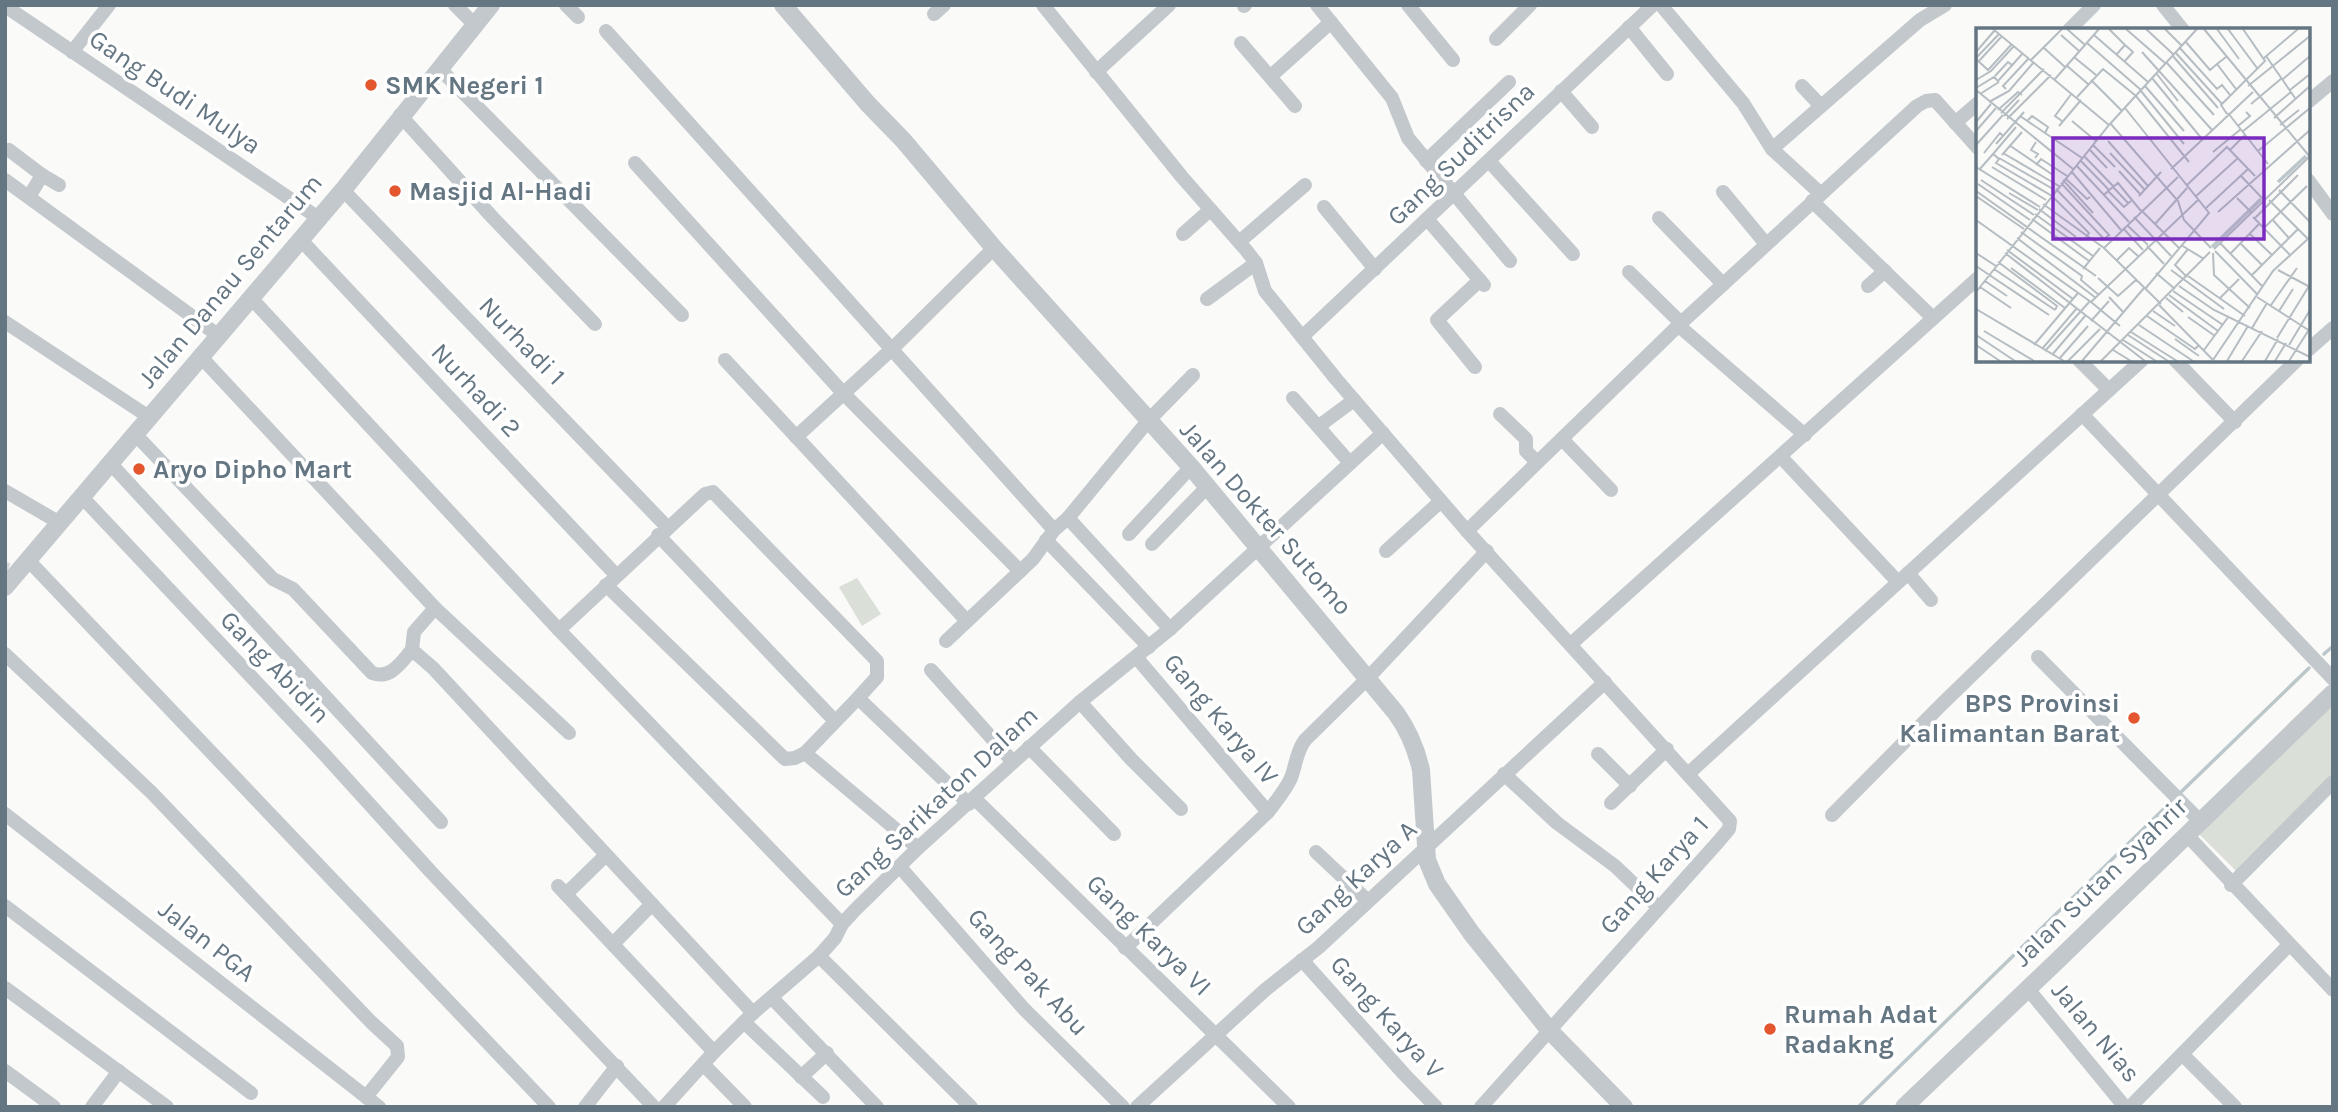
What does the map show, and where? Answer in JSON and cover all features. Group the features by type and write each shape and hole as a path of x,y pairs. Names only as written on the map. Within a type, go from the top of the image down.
{"street":[{"path":"72,52 109,5"},
{"path":"455,5 475,25"},
{"name":"Jalan Danau Sentarum","path":"10,577 61,523 317,217 343,190 400,115 491,5"},
{"path":"566,5 578,17"},
{"name":"Jalan Dokter Sutomo","path":"783,5 994,248 1208,486 1396,713 1414,742 1421,770 1426,845 1430,868 1437,884 1472,934 1550,1031 1624,1107"},
{"name":"Gang Karya 1","path":"1043,5 1210,210 1240,242 1256,263 1265,292 1354,400 1441,501 1730,820 1731,826 1481,1107"},
{"path":"1096,72 1169,5"},
{"path":"1317,5 1392,98 1403,130 1426,162 1510,261"},
{"path":"1408,5 1453,60"},
{"path":"1496,39 1530,5"},
{"path":"1772,149 1920,20 1945,5"},
{"path":"2071,28 2094,5"},
{"path":"2163,5 2181,28"},
{"name":"Gang Budi Mulya","path":"5,6 24,11 72,52 317,217"},
{"path":"1653,6 1743,103 1772,149 1885,271 1933,318"},
{"name":"Gang Suditrisna","path":"1302,337 1653,6"},
{"path":"1271,76 1331,22"},
{"path":"1629,27 1667,74"},
{"path":"606,31 893,348 1050,535 1149,647"},
{"path":"1241,43 1295,106"},
{"path":"440,69 682,315"},
{"path":"2310,100 2333,81"},
{"path":"1426,162 1508,82"},
{"path":"1802,86 1821,106"},
{"path":"1561,91 1592,127"},
{"path":"1468,531 1723,284 1924,102 1935,100 1976,146"},
{"path":"1955,123 1976,105"},
{"path":"400,115 493,218 596,324"},
{"path":"9,150 59,185"},
{"path":"1489,161 1573,254"},
{"path":"635,163 844,394 1020,571"},
{"path":"29,197 42,175"},
{"path":"5,180 219,336"},
{"path":"2310,183 2333,214"},
{"path":"1240,242 1305,185"},
{"name":"Nurhadi 1","path":"343,190 662,531 834,720"},
{"path":"1723,192 1766,244"},
{"path":"1324,207 1375,269"},
{"path":"1183,234 1210,210"},
{"path":"1659,218 1723,284"},
{"path":"1428,220 1483,283 1437,320 1475,367"},
{"name":"Nurhadi 2","path":"300,239 611,580 780,756 790,759 804,753"},
{"path":"796,438 893,348 994,248"},
{"path":"1206,299 1256,263"},
{"path":"1868,286 1885,271"},
{"path":"1629,272 1680,325 1805,435"},
{"path":"1571,644 1976,280"},
{"path":"251,298 559,630 842,924"},
{"path":"5,322 149,417"},
{"path":"2310,348 2333,328"},
{"path":"201,357 435,608 569,733"},
{"path":"724,360 967,621"},
{"path":"2081,362 2109,390"},
{"path":"1689,773 2140,362"},
{"path":"2177,362 2235,422"},
{"path":"1832,816 1942,704 2295,362"},
{"path":"946,641 1032,559 1148,421 1193,375"},
{"path":"1293,398 1350,463"},
{"path":"1319,426 1354,400"},
{"path":"1500,414 1526,439 1526,451 1537,463"},
{"path":"2082,414 2333,679"},
{"name":"Gang Sarikaton Dalam","path":"664,1107 748,1018 818,956 835,938 842,924 918,848 1080,702 1170,629 1383,433"},
{"path":"135,434 273,579 293,589 372,673 382,676 390,674 412,650 414,632 435,608"},
{"path":"1562,439 1611,490"},
{"path":"1782,457 1903,578 1931,600"},
{"path":"111,464 441,822"},
{"path":"1129,534 1191,467"},
{"path":"1152,544 1208,486"},
{"path":"5,491 61,523"},
{"path":"559,630 706,492 715,493 877,661 877,677 804,753 918,848"},
{"name":"Gang Abidin","path":"82,497 324,754 430,872 654,1107"},
{"path":"1386,551 1441,501"},
{"path":"1068,517 1170,629"},
{"path":"1125,948 1268,812 1285,790 1298,751 1305,740 1487,551"},
{"path":"28,560 549,1107"},
{"path":"412,650 433,668 652,904 748,1018 801,1077 823,1097"},
{"path":"5,654 152,793 370,1022 397,1046 398,1057 366,1097"},
{"name":"Gang Karya IV","path":"1136,657 1268,812"},
{"path":"2038,657 2200,821"},
{"path":"931,670 1013,762"},
{"name":"Gang Karya A","path":"1138,1107 1605,682"},
{"name":"Jalan Sutan Syahrir","path":"1903,1107 2333,693"},
{"name":"Gang Karya VI","path":"858,698 972,801 1289,1107"},
{"path":"1080,702 1181,809"},
{"path":"1029,747 1114,834"},
{"path":"1611,803 1667,749"},
{"path":"1598,754 1630,786"},
{"path":"1504,774 1557,823 1615,866 1658,907"},
{"path":"2231,885 2333,782"},
{"name":"Jalan PGA","path":"5,814 379,1107"},
{"path":"2186,834 2231,885 2332,989"},
{"path":"1316,852 1367,900"},
{"path":"606,855 562,890 714,1052"},
{"name":"Gang Pak Abu","path":"900,867 1024,1009 1123,1107"},
{"path":"612,944 652,904"},
{"path":"5,906 251,1093"},
{"path":"2128,1107 2289,945"},
{"path":"818,956 971,1107"},
{"name":"Gang Karya V","path":"1302,960 1436,1107"},
{"path":"5,988 167,1107"},
{"name":"Jalan Nias","path":"2028,989 2128,1107"},
{"path":"772,998 877,1107"},
{"path":"801,1077 827,1053"},
{"path":"2182,1054 2235,1107"},
{"path":"703,1064 745,1107"},
{"path":"585,1107 617,1066"},
{"path":"5,1071 54,1107"},
{"path":"92,1107 119,1072"}],"shaded area":[{"path":"857,578 881,614 862,626 839,587"},
{"path":"2333,702 2333,780 2238,873 2199,834"}],"waterway":[{"path":"2324,654 2333,646"},
{"path":"2180,793 2309,668"},
{"path":"1858,1107 2175,798"}],"place":[{"name":"SMK Negeri 1","path":"371,85"},
{"name":"Masjid Al-Hadi","path":"395,191"},
{"name":"Aryo Dipho Mart","path":"139,469"},
{"name":"BPS Provinsi Kalimantan Barat","path":"2134,718"},
{"name":"Rumah Adat Radakng","path":"1770,1029"}]}
